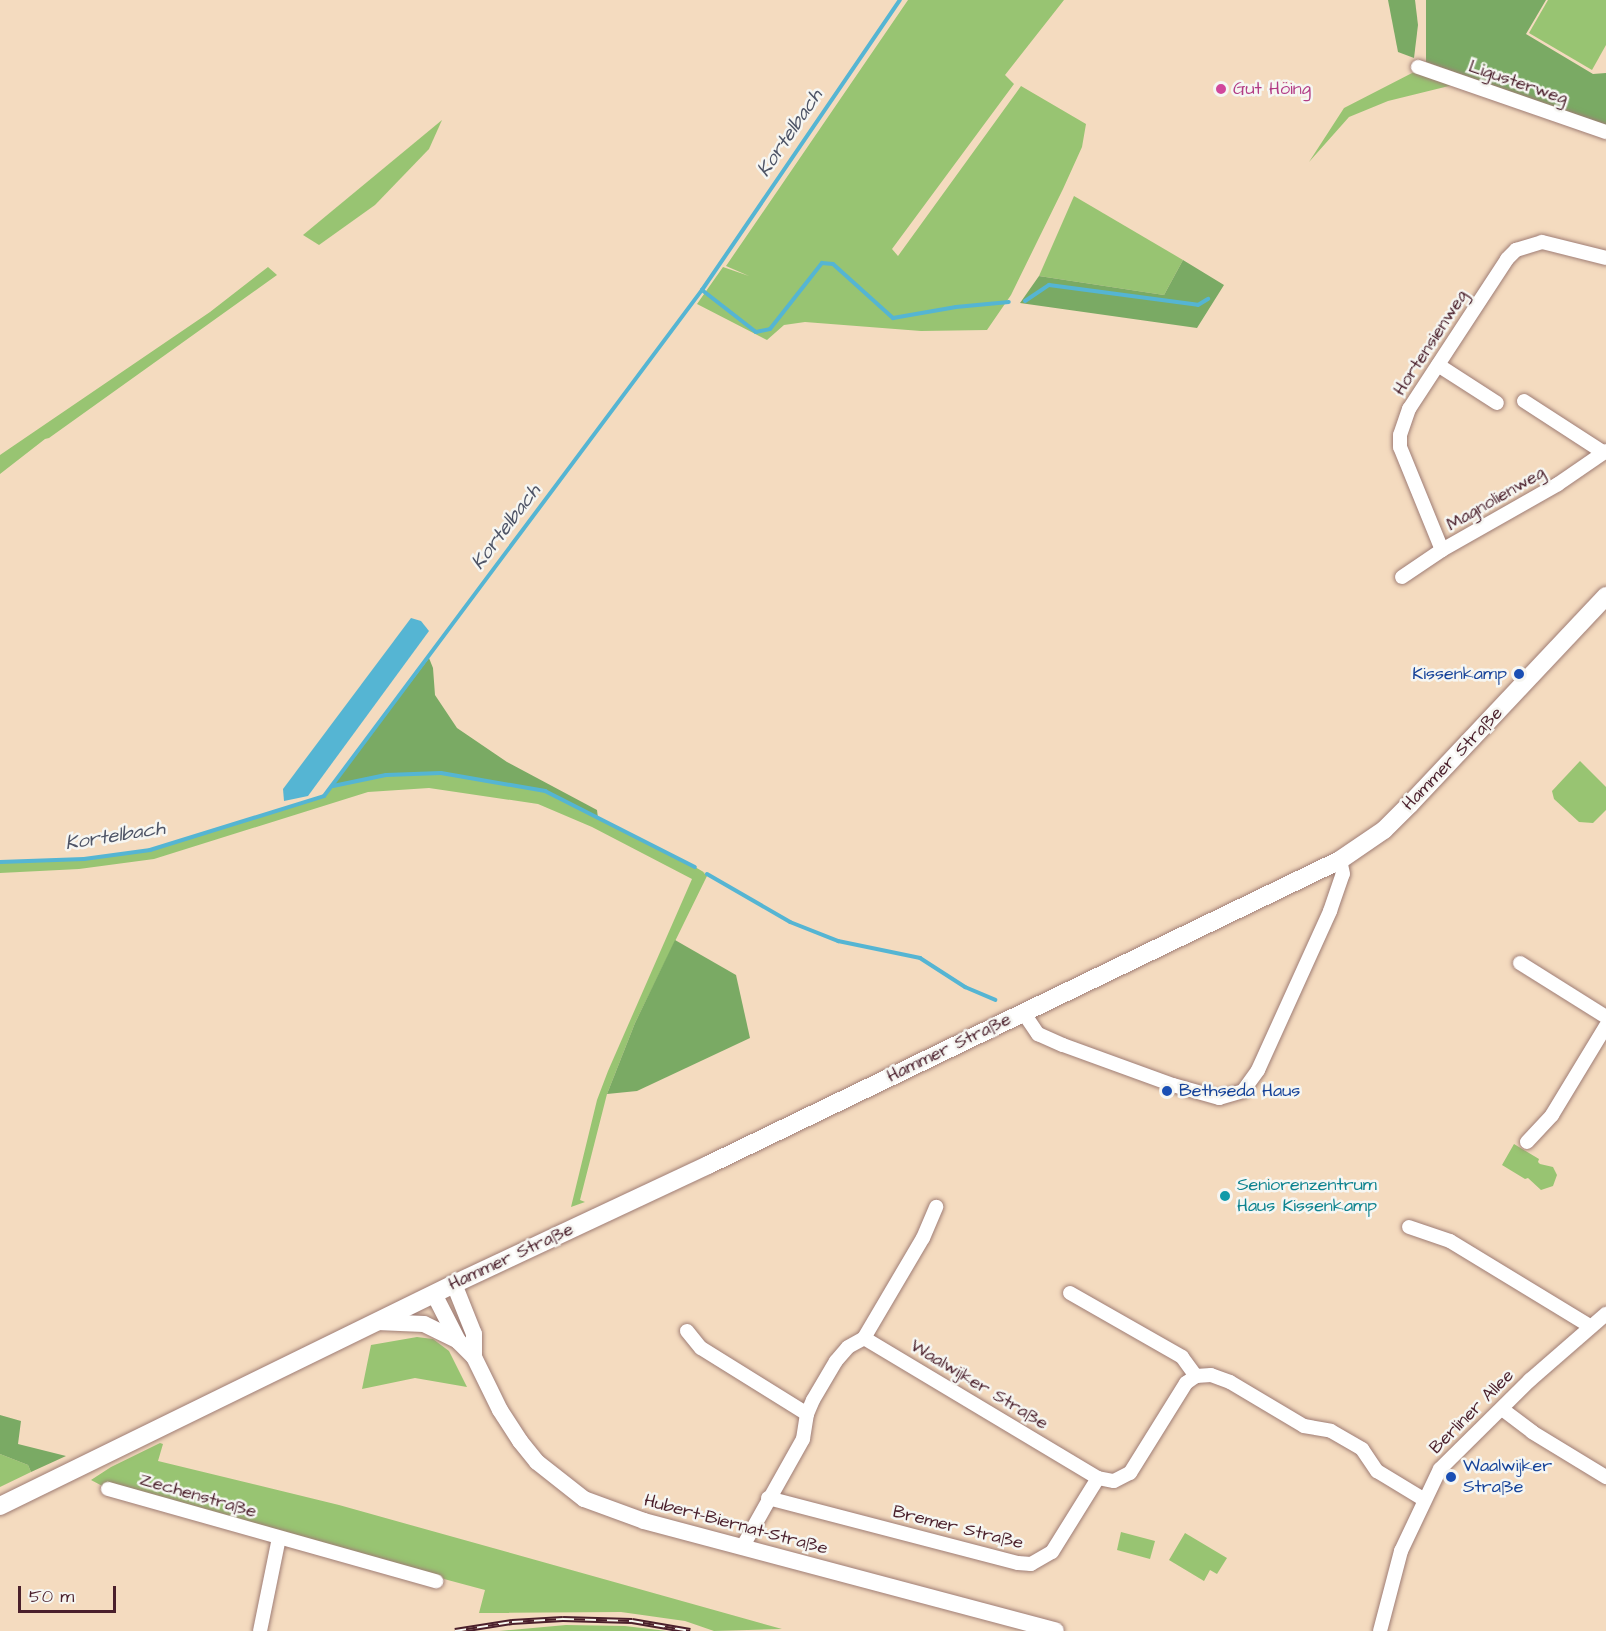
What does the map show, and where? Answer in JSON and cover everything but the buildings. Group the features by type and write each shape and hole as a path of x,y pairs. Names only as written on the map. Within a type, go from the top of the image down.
{"main road":[{"name":"Hammer Straße","path":"0,1506 454,1284 708,1165 1340,860 1384,830 1606,596"}],"street":[{"name":"Ligusterweg","path":"1418,67 1606,132"},
{"name":"Hortensienweg","path":"1442,550 1400,447 1400,435 1409,409 1507,259 1516,250 1542,242 1606,258"},
{"path":"1438,365 1497,403"},
{"path":"1524,402 1605,452"},
{"name":"Magnolienweg","path":"1402,577 1442,550 1558,484 1605,452"},
{"name":"Hammer Straße","path":"1023,1012 1038,1034 1074,1049 1219,1098 1243,1091 1258,1070 1330,911 1342,874 1340,860"},
{"path":"1520,963 1606,1017"},
{"path":"1527,1142 1551,1115 1606,1026"},
{"path":"743,1546 802,1439 807,1414 836,1361 848,1347 864,1338 923,1238 936,1207"},
{"path":"1409,1227 1450,1241 1590,1326"},
{"name":"Hubert-Biernat-Straße","path":"454,1284 474,1334 474,1357"},
{"path":"1070,1293 1182,1357 1196,1376"},
{"name":"Hubert-Biernat-Straße","path":"434,1294 458,1341 474,1357 500,1410 520,1441 537,1462 558,1481 584,1499 610,1510 1056,1631"},
{"name":"Berliner Allee","path":"1380,1631 1399,1557 1424,1499 1447,1460 1530,1380 1606,1314"},
{"path":"377,1322 424,1324 458,1341"},
{"path":"687,1331 701,1348 807,1414"},
{"name":"Waalwijker Straße","path":"864,1338 1098,1478"},
{"path":"1098,1478 1114,1481 1130,1473 1186,1383 1196,1376 1221,1377 1304,1426 1331,1431 1362,1449 1377,1471 1424,1499"},
{"path":"1502,1409 1532,1432 1606,1477"},
{"name":"Bremer Straße","path":"768,1498 1018,1563 1031,1564 1052,1552 1098,1478"},
{"name":"Zechenstraße","path":"108,1489 436,1581"},
{"path":"260,1631 279,1538"}],"green space":[{"path":"908,0 1064,0 1005,75 1014,84 892,249 898,256 1021,86 1086,124 1082,147 1063,189 1011,295 987,330 921,331 805,322 784,325 767,340 697,304 723,267 749,276 726,266"},
{"path":"1388,0 1415,0 1418,25 1414,58 1398,52"},
{"path":"1426,0 1546,0 1526,34 1593,74 1606,73 1606,126 1426,62"},
{"path":"1548,0 1606,0 1606,45 1592,70 1529,33"},
{"path":"1414,72 1453,85 1388,101 1349,117 1309,162 1344,108"},
{"path":"442,120 429,149 375,205 319,245 303,235"},
{"path":"1074,196 1183,260 1164,295 1039,276"},
{"path":"1183,260 1224,285 1197,328 1020,303 1039,276 1164,295"},
{"path":"268,267 277,275 45,439 0,474 0,455 210,312"},
{"path":"429,658 433,668 435,695 457,728 507,762 597,810 598,818 545,791 441,773 386,775 332,786"},
{"path":"1580,761 1606,787 1606,810 1593,823 1579,822 1554,799 1552,791"},
{"path":"441,773 545,791 707,874 703,872 707,876 635,1023 607,1094 580,1200 585,1202 571,1207 597,1100 692,879 592,827 538,804 429,788 368,792 154,859 79,869 0,873 0,862 84,859 150,850 324,796 332,786 386,775"},
{"path":"675,940 736,975 750,1038 637,1091 607,1094 635,1023"},
{"path":"1514,1144 1539,1159 1540,1164 1553,1167 1557,1175 1553,1186 1541,1190 1528,1178 1525,1179 1502,1165"},
{"path":"417,1337 433,1339 449,1351 467,1387 415,1378 362,1389 371,1345"},
{"path":"0,1415 21,1421 18,1444 66,1456 31,1472 28,1465 0,1454"},
{"path":"160,1443 163,1444 158,1461 339,1505 782,1629 714,1631 685,1621 621,1612 479,1613 485,1590 108,1489 91,1480 111,1467"},
{"path":"0,1454 28,1465 31,1472 0,1487"},
{"path":"1121,1532 1155,1541 1150,1559 1117,1550"},
{"path":"1185,1533 1227,1558 1217,1574 1210,1570 1204,1581 1169,1560"},
{"path":"566,1625 625,1626 667,1631 499,1631"}],"water":[{"path":"411,618 421,621 429,631 308,796 284,801 283,789"}],"waterway":[{"name":"Kortelbach","path":"0,862 84,859 150,850 324,796 702,290 900,0"},
{"path":"702,290 756,332 770,329 822,263 833,264 893,318 956,307 1009,302"},
{"path":"1025,301 1049,285 1198,305 1208,299"},
{"path":"333,786 386,775 441,773 545,791 695,867"},
{"path":"707,874 790,922 838,941 920,958 965,987 995,1000"}],"railway":[{"path":"455,1631 512,1622 563,1619 632,1621 690,1631"}],"place":[{"name":"Gut Höing","path":"1221,89"},
{"name":"Kissenkamp","path":"1519,674"},
{"name":"Bethseda Haus","path":"1167,1091"},
{"name":"Seniorenzentrum Haus Kissenkamp","path":"1225,1196"},
{"name":"Waalwijker Straße","path":"1451,1477"}]}
